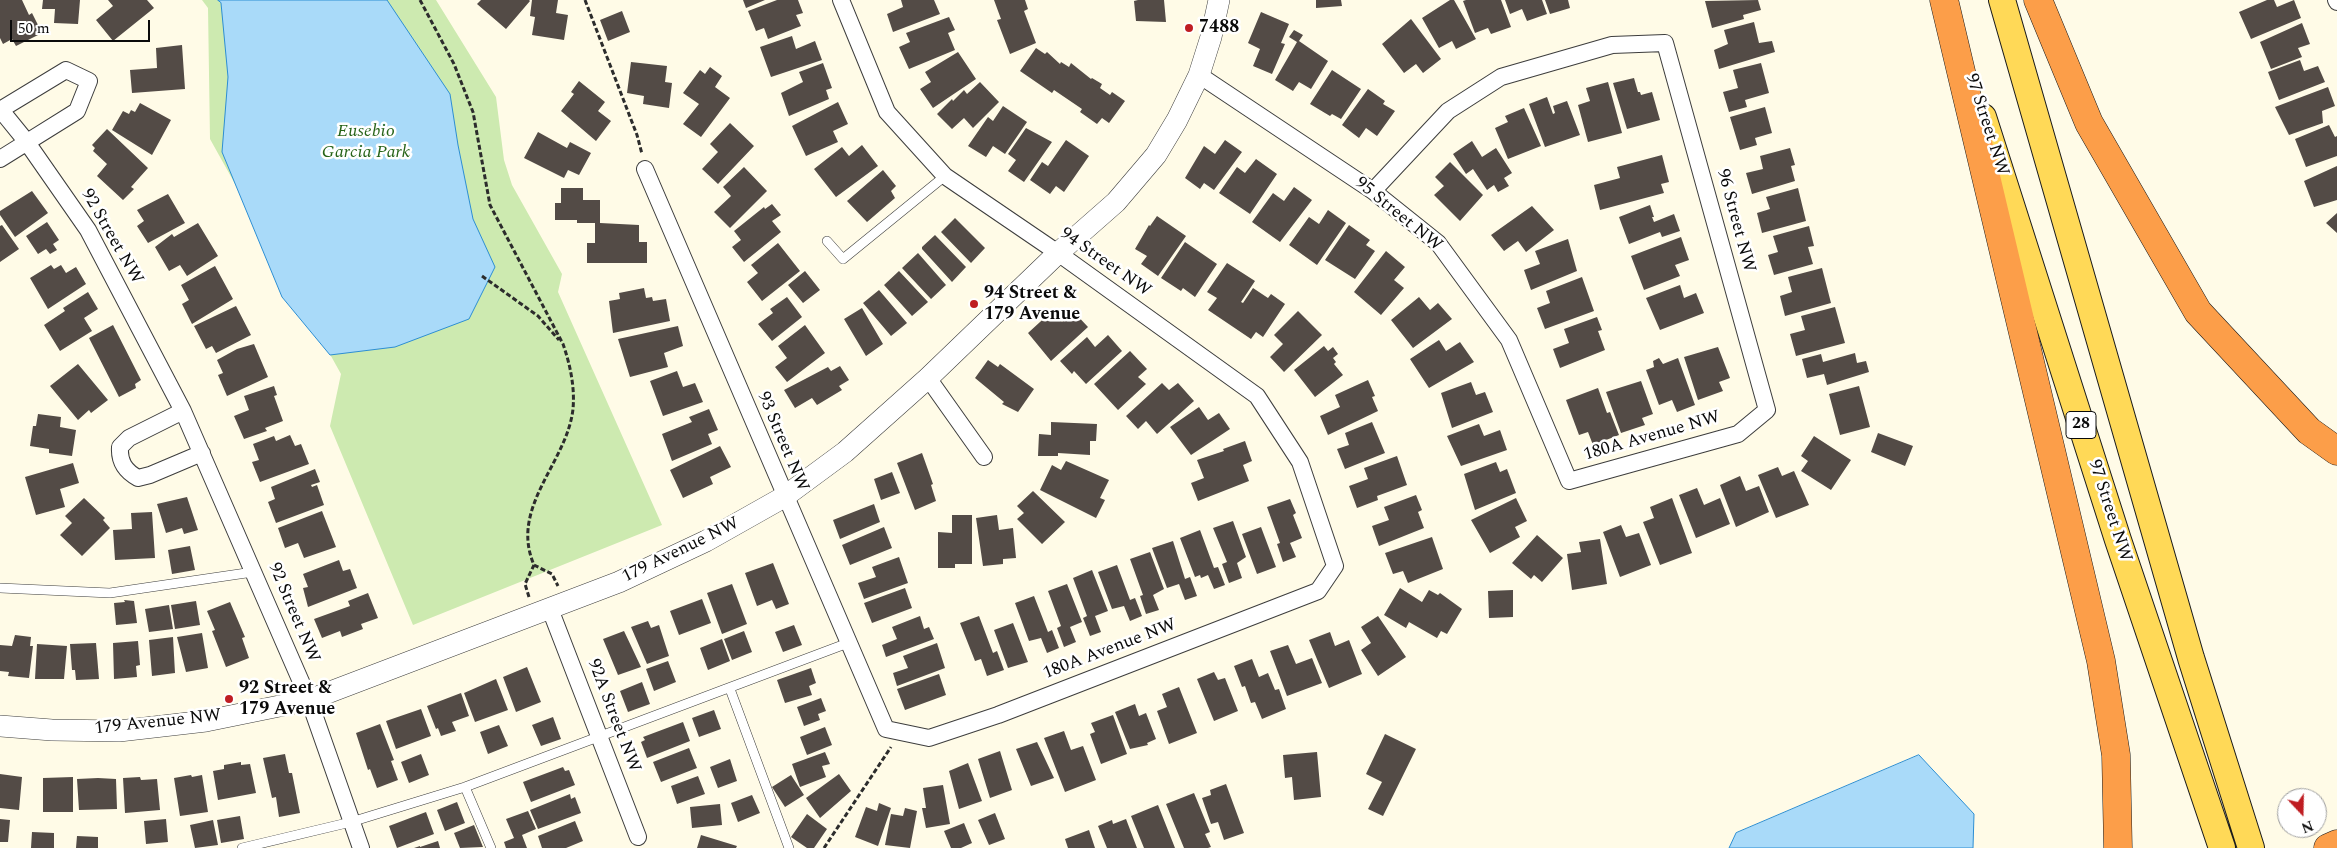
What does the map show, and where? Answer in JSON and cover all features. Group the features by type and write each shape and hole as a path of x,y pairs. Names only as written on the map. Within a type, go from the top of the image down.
{"highway":[{"path":"1945,0 2101,661 2116,755 2118,848"},
{"path":"2038,0 2089,123 2198,312 2309,431 2337,451"},
{"path":"2328,848 2337,844"}],"main road":[{"name":"97 Street NW","path":"1945,0 2118,540 2222,848"},
{"name":"97 Street NW","path":"2002,0 2191,658 2251,848"}],"street":[{"name":"94 Street NW","path":"841,0 887,112 945,176 1058,253 1257,396 1300,462 1335,566"},
{"path":"1198,75 1211,37 1219,0"},
{"name":"96 Street NW","path":"1373,191 1448,111 1500,76 1612,44 1665,43 1766,410"},
{"name":"92 Street NW","path":"0,159 26,141 77,111 88,81 66,70 0,109 26,141 88,230 183,411 309,700 361,848"},
{"name":"95 Street NW","path":"1198,75 1373,191 1438,243 1509,340 1569,481"},
{"name":"179 Avenue NW","path":"0,726 52,730 119,731 206,721 309,700 619,582 706,542 784,497 846,452 928,378 1058,253 1116,202 1156,155 1177,120 1198,75"},
{"name":"93 Street NW","path":"645,170 784,497 848,642 893,731"},
{"path":"928,378 984,457"},
{"name":"180A Avenue NW","path":"1569,481 1738,434 1766,410"},
{"path":"183,411 129,438 120,447 122,463 127,472 138,478 150,475 202,453"},
{"name":"180A Avenue NW","path":"893,731 929,738 998,715 1318,591 1335,566"},
{"name":"92A Street NW","path":"550,609 638,837"}],"lane":[{"path":"827,241 843,259 945,176"},
{"path":"0,588 110,593 253,572"},
{"path":"242,848 352,822 465,787 730,689 848,642"},
{"path":"730,689 789,848"},
{"path":"465,787 492,848"}],"path":[{"path":"420,0 454,64 472,112 490,205 563,344 571,374 573,409 569,428 527,521 526,538 534,564 525,584 550,609"},
{"path":"585,0 638,135 645,170"},
{"path":"482,276 538,316 563,344"},
{"path":"534,564 552,574 550,609"},
{"path":"824,848 893,731"}],"green space":[{"name":"Eusebio Garcia Park","path":"202,0 436,0 496,97 504,160 512,185 562,274 558,292 662,525 413,625 330,426 341,374 210,139 208,8"}],"water":[{"path":"218,0 387,0 450,94 473,219 495,267 469,319 395,347 330,355 282,297 222,152 228,77 221,3"},
{"path":"1919,755 1974,814 1973,848 1729,848 1736,833"}],"building":[{"path":"0,0 22,0 29,15 32,13 42,33 16,46 12,39 3,44 0,38"},
{"path":"43,0 80,0 78,24 54,23 55,9 42,9"},
{"path":"108,0 147,0 154,8 113,41 96,20 113,6"},
{"path":"481,0 530,1 506,29 477,4"},
{"path":"532,0 558,0 556,13 568,15 564,40 532,35 535,17 530,16"},
{"path":"743,0 765,0 746,8"},
{"path":"777,0 798,0 803,13 796,15 801,26 768,39 764,28 756,31 748,11"},
{"path":"901,0 934,0 940,14 893,32 887,14 903,7"},
{"path":"994,0 1025,0 1028,9 1024,11 1036,43 1010,54 997,20 1001,19"},
{"path":"1164,0 1166,22 1136,21 1134,1"},
{"path":"1316,0 1341,0 1342,6 1316,8"},
{"path":"1450,0 1454,0 1476,39 1456,49 1452,41 1439,48 1422,18"},
{"path":"1501,0 1511,27 1491,34 1488,28 1475,33 1463,1"},
{"path":"1505,0 1542,0 1547,14 1527,21 1522,9 1510,14"},
{"path":"1545,0 1568,0 1570,8 1550,14"},
{"path":"1758,0 1761,10 1743,15 1744,19 1712,28 1705,1"},
{"path":"2267,0 2274,0 2277,7 2294,0 2301,18 2251,39 2239,12"},
{"path":"622,11 630,32 608,41 600,20"},
{"path":"1261,12 1289,24 1281,43 1285,44 1272,74 1253,66 1260,49 1248,43"},
{"path":"949,17 955,30 948,33 955,50 909,69 899,47 910,42 906,33"},
{"path":"1411,19 1441,59 1423,73 1416,64 1404,73 1382,44"},
{"path":"1754,22 1759,43 1772,41 1775,52 1719,69 1714,50 1728,44 1724,30"},
{"path":"2302,23 2310,44 2298,48 2302,57 2271,69 2260,42"},
{"path":"1294,30 1303,35 1299,41 1328,61 1311,89 1299,82 1293,91 1275,80 1297,42 1289,37"},
{"path":"792,36 796,49 815,41 822,60 771,77 760,47"},
{"path":"182,45 185,89 132,93 130,70 157,68 156,48"},
{"path":"1036,48 1045,54 1047,52 1060,64 1061,62 1069,67 1071,63 1091,79 1102,84 1100,88 1110,95 1112,92 1125,101 1109,123 1102,118 1097,124 1080,112 1082,109 1054,90 1052,93 1020,71"},
{"path":"958,52 976,79 933,108 920,89 931,82 925,72"},
{"path":"2300,60 2304,71 2318,66 2325,82 2279,100 2268,72"},
{"path":"631,62 667,66 665,82 672,83 669,108 643,104 644,96 627,93"},
{"path":"823,63 832,88 826,90 829,99 789,116 781,93 803,82 799,72"},
{"path":"1761,63 1769,93 1745,100 1747,107 1729,112 1723,92 1738,88 1733,70"},
{"path":"710,67 722,76 715,87 730,98 701,137 683,124 699,104 683,93 700,70 705,74"},
{"path":"1332,70 1361,89 1341,119 1332,114 1330,116 1310,104"},
{"path":"1634,78 1638,92 1641,95 1652,92 1660,120 1627,129 1613,83"},
{"path":"579,81 605,102 598,111 611,121 596,141 561,111 574,94 571,92"},
{"path":"980,82 999,102 973,128 964,118 952,129 937,114 964,90 967,94"},
{"path":"1608,82 1622,133 1588,142 1578,105 1590,101 1586,88"},
{"path":"2328,87 2335,106 2322,111 2323,123 2289,135 2275,107"},
{"path":"1368,89 1385,101 1383,104 1395,111 1377,136 1366,128 1359,138 1342,125"},
{"path":"1547,97 1553,114 1555,113 1553,106 1567,101 1580,135 1545,147 1529,104"},
{"path":"838,102 848,124 833,131 838,142 806,156 792,126"},
{"path":"140,103 171,120 152,155 112,130 123,111 129,114 131,110 135,112"},
{"path":"1003,106 1027,122 1005,154 993,146 986,157 968,146 988,117 993,121"},
{"path":"1765,107 1772,133 1755,138 1757,145 1740,150 1730,117"},
{"path":"1524,108 1541,146 1508,159 1495,128 1508,122 1505,116"},
{"path":"730,123 754,146 718,184 702,169 718,152 710,144"},
{"path":"2329,125 2335,137 2337,136 2337,156 2306,167 2295,139"},
{"path":"1026,128 1052,142 1024,182 1008,171 1016,160 1008,154"},
{"path":"107,129 148,168 131,187 134,189 123,200 97,176 107,164 93,151 95,148 92,145"},
{"path":"538,132 567,148 570,142 591,153 579,175 568,170 564,178 524,158"},
{"path":"1066,140 1089,156 1064,192 1056,186 1050,194 1030,180 1042,162 1048,166"},
{"path":"1225,140 1242,152 1214,190 1204,183 1200,189 1185,178 1204,146 1215,154"},
{"path":"1472,141 1482,157 1496,148 1512,173 1504,178 1509,186 1498,192 1494,185 1487,190 1473,169 1466,174 1453,154"},
{"path":"862,145 878,166 836,197 814,169 842,147 849,156"},
{"path":"1790,148 1795,165 1791,166 1795,181 1752,194 1746,173 1763,169 1760,156"},
{"path":"1662,155 1669,182 1661,184 1664,193 1600,210 1594,185 1620,178 1617,167"},
{"path":"1256,159 1277,174 1250,214 1219,193 1237,167 1245,173"},
{"path":"1450,162 1483,195 1460,221 1434,195 1444,186 1435,177"},
{"path":"2337,166 2337,200 2314,207 2304,181"},
{"path":"744,167 767,191 730,228 714,212 731,196 723,187"},
{"path":"883,170 896,186 891,191 895,198 867,222 847,201"},
{"path":"1294,187 1312,200 1280,242 1252,222 1273,193 1284,201"},
{"path":"561,188 583,188 583,200 600,200 600,223 639,225 639,242 647,242 647,263 587,263 587,243 595,243 595,223 577,223 577,220 555,220 555,203 561,203"},
{"path":"1798,188 1806,221 1762,233 1757,213 1770,209 1766,197"},
{"path":"32,191 48,213 15,237 0,215 0,211"},
{"path":"168,194 185,223 148,243 137,226 144,221 137,210"},
{"path":"772,204 781,215 772,221 781,232 744,262 732,247 741,240 734,231 764,207 765,209"},
{"path":"1650,205 1654,222 1674,214 1680,231 1662,237 1660,232 1629,244 1619,217"},
{"path":"1532,206 1554,230 1526,252 1518,241 1504,251 1491,235"},
{"path":"1328,210 1346,223 1317,265 1289,245 1309,217 1319,224"},
{"path":"2337,213 2337,233 2326,223"},
{"path":"1157,216 1186,236 1158,276 1141,264 1147,256 1135,249 1149,225"},
{"path":"955,218 985,248 971,263 941,232"},
{"path":"47,222 59,240 53,244 57,250 50,254 46,249 38,254 26,236"},
{"path":"198,223 218,256 187,276 180,265 169,271 155,247 172,234 174,237"},
{"path":"2,225 19,249 0,262 0,226"},
{"path":"1349,225 1370,240 1366,245 1375,251 1355,279 1325,260"},
{"path":"1809,226 1814,246 1808,247 1813,264 1774,275 1768,255 1778,252 1773,236"},
{"path":"935,235 966,267 952,282 922,249"},
{"path":"1681,237 1689,260 1675,265 1680,276 1644,290 1631,256"},
{"path":"1568,239 1577,271 1531,290 1524,270 1540,264 1535,251"},
{"path":"1185,242 1217,264 1195,297 1183,288 1181,291 1161,278"},
{"path":"778,243 800,271 762,301 747,282 758,273 751,265"},
{"path":"1386,251 1405,267 1394,280 1404,288 1381,315 1354,292"},
{"path":"918,253 946,285 931,299 902,268"},
{"path":"1227,263 1255,281 1241,302 1243,303 1253,288 1268,298 1271,294 1285,304 1263,337 1256,332 1251,339 1208,310 1217,298 1207,292"},
{"path":"51,265 54,269 61,265 66,273 76,267 86,284 48,309 30,278"},
{"path":"215,266 233,299 192,324 182,304 189,300 181,285"},
{"path":"1822,268 1831,303 1785,316 1780,296 1792,292 1788,277"},
{"path":"805,271 820,290 803,303 788,285"},
{"path":"899,271 928,302 912,316 884,285"},
{"path":"1582,277 1594,311 1545,329 1537,308 1550,303 1546,291"},
{"path":"1680,285 1684,298 1696,293 1704,313 1660,330 1646,298"},
{"path":"644,288 646,298 652,297 653,301 666,299 670,321 613,333 609,301 620,299 619,293"},
{"path":"879,290 907,323 891,336 863,303"},
{"path":"88,292 98,309 84,318 92,331 60,351 44,325 65,311 63,308"},
{"path":"787,297 802,317 772,341 758,324 773,313 770,309"},
{"path":"1419,297 1430,310 1438,303 1452,319 1413,348 1391,320"},
{"path":"236,306 251,335 216,353 212,346 206,349 194,326"},
{"path":"1835,307 1845,343 1796,356 1790,334 1805,330 1801,316"},
{"path":"862,308 883,344 866,356 844,319"},
{"path":"1052,311 1062,322 1073,311 1088,327 1051,361 1028,333"},
{"path":"1298,311 1322,335 1284,372 1270,357 1283,344 1274,335"},
{"path":"1597,317 1602,330 1598,331 1605,350 1560,368 1553,349 1569,343 1564,329"},
{"path":"113,325 141,380 135,384 136,388 119,397 89,338"},
{"path":"805,325 825,353 787,382 775,367 787,358 778,346"},
{"path":"678,326 683,346 664,353 668,367 630,377 618,339"},
{"path":"1108,335 1122,351 1086,384 1074,371 1072,374 1060,361 1087,337 1095,347"},
{"path":"1439,340 1446,351 1460,342 1474,362 1429,388 1410,359"},
{"path":"254,344 268,377 227,396 218,375 223,373 217,360 237,349"},
{"path":"1324,346 1328,351 1333,347 1338,354 1333,358 1336,362 1334,364 1343,375 1315,397 1294,370"},
{"path":"1718,347 1730,378 1719,382 1723,391 1698,400 1684,357"},
{"path":"1130,351 1147,369 1138,377 1146,384 1118,410 1094,384"},
{"path":"1855,353 1857,363 1866,361 1869,372 1827,385 1824,374 1807,378 1802,359 1821,354 1823,362"},
{"path":"1659,358 1663,364 1678,358 1695,405 1677,412 1672,400 1659,405 1646,370 1654,367 1653,361"},
{"path":"988,360 998,367 1000,364 1034,389 1018,412 1002,404 1004,402 975,378"},
{"path":"78,364 108,400 91,413 89,410 78,420 50,386"},
{"path":"840,366 849,380 839,386 842,390 817,405 812,398 795,408 784,390 828,367 831,371"},
{"path":"677,371 683,387 695,383 703,402 663,416 650,381"},
{"path":"1368,380 1375,396 1372,397 1378,411 1328,435 1320,416 1340,407 1335,395"},
{"path":"1641,381 1653,414 1642,418 1645,425 1621,433 1606,392"},
{"path":"1471,382 1476,395 1485,392 1493,412 1452,428 1441,393"},
{"path":"1162,383 1169,390 1178,383 1194,401 1157,434 1146,421 1138,429 1126,416"},
{"path":"274,386 277,395 274,396 283,421 265,428 267,431 244,439 234,416 249,410 244,396"},
{"path":"1859,386 1870,427 1840,435 1829,394"},
{"path":"1598,388 1607,413 1610,412 1619,435 1593,445 1588,432 1579,435 1566,400"},
{"path":"1199,407 1208,420 1219,413 1230,429 1191,455 1170,427"},
{"path":"709,409 718,430 708,434 712,444 672,461 662,434 692,422 689,417"},
{"path":"38,414 61,417 60,427 76,430 72,456 49,453 49,449 30,446 33,426 36,426"},
{"path":"1051,422 1097,424 1096,441 1090,441 1090,455 1058,453 1058,456 1038,456 1039,434 1051,435"},
{"path":"1372,422 1385,453 1345,469 1337,449 1349,445 1345,433"},
{"path":"1479,424 1484,436 1500,430 1507,450 1461,466 1447,436"},
{"path":"1878,433 1913,446 1905,466 1871,452"},
{"path":"290,435 295,446 301,444 309,464 260,482 252,462 259,460 253,444 274,436 276,441"},
{"path":"1814,436 1851,460 1831,490 1801,471 1808,461 1801,456"},
{"path":"1245,441 1252,461 1243,465 1249,481 1198,501 1191,483 1204,478 1197,460 1224,451 1223,449"},
{"path":"720,446 731,467 710,477 713,484 683,498 670,470"},
{"path":"922,453 933,484 931,485 936,501 915,510 897,463"},
{"path":"1397,456 1407,485 1377,496 1378,500 1357,508 1349,486 1368,479 1364,468"},
{"path":"1066,461 1109,480 1100,498 1105,500 1096,518 1040,490 1052,465 1061,470"},
{"path":"1496,462 1500,472 1507,469 1516,493 1475,510 1464,474"},
{"path":"73,463 79,483 60,489 65,507 36,515 25,477"},
{"path":"1778,467 1782,476 1794,471 1809,505 1776,518 1758,475"},
{"path":"315,469 320,482 311,485 312,487 317,485 324,505 276,523 268,502 275,499 271,487"},
{"path":"892,472 900,493 881,500 874,479"},
{"path":"1740,476 1746,491 1759,486 1769,512 1736,527 1720,485"},
{"path":"1697,488 1704,505 1720,498 1730,524 1696,538 1679,495"},
{"path":"1033,491 1065,522 1042,544 1017,519 1024,513 1017,506"},
{"path":"1416,495 1422,510 1418,512 1424,528 1379,546 1372,526 1389,520 1384,507"},
{"path":"187,497 198,530 184,534 182,528 166,533 157,504"},
{"path":"84,498 105,518 103,520 110,528 82,556 60,535 72,523 65,516"},
{"path":"1516,498 1527,521 1515,527 1520,537 1490,553 1471,520"},
{"path":"1672,498 1692,553 1660,565 1643,522 1654,518 1650,507"},
{"path":"1290,499 1296,513 1293,515 1302,538 1290,543 1296,557 1283,562 1277,544 1280,543 1267,507"},
{"path":"874,504 880,522 840,539 833,520"},
{"path":"322,511 336,547 304,558 298,543 285,548 278,528"},
{"path":"152,512 155,558 115,560 113,530 132,529 131,513"},
{"path":"952,515 972,515 972,564 955,564 955,568 938,568 938,532 952,533"},
{"path":"997,515 999,530 1013,528 1016,558 1003,559 1003,564 983,566 976,518"},
{"path":"1233,521 1246,557 1237,563 1242,578 1229,583 1222,564 1227,562 1213,528"},
{"path":"1621,525 1626,537 1639,533 1651,565 1620,577 1603,532"},
{"path":"884,527 892,548 850,565 842,545"},
{"path":"1261,527 1276,567 1257,574 1242,534"},
{"path":"1200,530 1214,568 1218,567 1225,585 1214,589 1208,575 1201,578 1200,575 1195,577 1180,538"},
{"path":"1537,535 1563,558 1542,582 1534,575 1531,579 1512,563"},
{"path":"1432,537 1443,569 1408,583 1403,571 1393,574 1385,553"},
{"path":"1600,539 1607,584 1572,590 1567,554 1581,552 1579,542"},
{"path":"1173,541 1185,579 1190,577 1197,596 1185,600 1179,584 1167,588 1152,548"},
{"path":"190,546 195,570 172,574 168,550"},
{"path":"1150,552 1164,589 1153,595 1159,610 1146,614 1140,596 1143,595 1130,559"},
{"path":"899,557 908,583 864,599 858,583 876,577 872,567"},
{"path":"339,560 343,571 350,569 357,588 308,607 303,588 308,587 303,574"},
{"path":"773,563 789,604 776,609 772,600 757,606 745,573"},
{"path":"1117,565 1130,600 1135,598 1142,616 1130,621 1124,606 1112,609 1098,572"},
{"path":"1092,570 1108,611 1095,616 1101,632 1090,636 1083,618 1087,616 1073,578"},
{"path":"732,584 747,624 722,634 707,593"},
{"path":"1067,584 1082,622 1070,627 1076,642 1064,647 1057,628 1061,626 1048,591"},
{"path":"905,588 912,608 872,623 864,603"},
{"path":"1400,588 1422,602 1429,590 1438,595 1440,593 1462,609 1447,634 1441,631 1437,638 1409,622 1406,628 1384,615"},
{"path":"1513,590 1513,617 1489,618 1488,591"},
{"path":"368,593 378,618 361,624 363,629 342,637 340,631 322,638 314,619 350,606 348,601"},
{"path":"1034,596 1048,632 1052,630 1059,648 1047,653 1041,638 1029,641 1015,603"},
{"path":"702,599 711,623 679,635 670,611"},
{"path":"124,600 134,601 137,623 116,625 114,603 125,602"},
{"path":"196,601 200,625 175,629 171,605"},
{"path":"230,602 245,637 242,638 249,658 226,667 212,631 215,630 207,611"},
{"path":"169,605 173,629 149,632 145,609"},
{"path":"920,616 924,629 929,627 934,639 886,657 882,645 897,639 892,627"},
{"path":"979,616 993,653 997,651 1004,670 987,676 981,659 975,661 960,623"},
{"path":"1378,616 1406,657 1378,676 1361,650 1371,643 1361,627"},
{"path":"648,621 651,628 659,625 669,656 647,664 631,627"},
{"path":"1013,623 1028,662 1008,668 994,630"},
{"path":"794,625 802,645 783,652 775,632"},
{"path":"624,631 641,667 618,675 603,639"},
{"path":"744,631 752,652 732,660 724,639"},
{"path":"1330,632 1335,646 1349,640 1362,674 1329,688 1309,640"},
{"path":"202,633 208,668 186,672 177,637"},
{"path":"15,635 31,637 30,646 33,646 29,678 8,676 9,672 0,671 0,645 12,646"},
{"path":"173,637 175,673 152,676 149,640"},
{"path":"722,639 730,661 708,670 700,648"},
{"path":"138,641 140,665 136,666 137,677 114,679 113,643"},
{"path":"96,643 99,679 76,680 75,670 72,670 70,644"},
{"path":"937,643 945,668 897,686 893,673 908,668 903,656"},
{"path":"37,644 67,646 64,679 35,679"},
{"path":"1288,645 1296,664 1312,658 1322,683 1287,696 1270,651"},
{"path":"1252,659 1259,677 1268,673 1275,690 1279,689 1286,709 1262,719 1255,702 1251,703 1245,686 1242,687 1234,666"},
{"path":"668,661 676,682 654,691 646,669"},
{"path":"527,667 541,702 516,712 503,677"},
{"path":"811,668 816,683 809,686 812,695 785,703 777,680"},
{"path":"1214,672 1218,680 1225,678 1238,711 1214,721 1197,679"},
{"path":"939,674 946,695 905,710 897,689"},
{"path":"496,679 508,710 475,722 464,693"},
{"path":"642,682 650,704 628,712 620,691"},
{"path":"1179,687 1197,733 1169,744 1157,711 1167,707 1162,694"},
{"path":"461,693 469,716 452,722 456,731 441,736 438,728 436,729 427,706"},
{"path":"821,698 826,711 818,714 820,720 804,726 797,707"},
{"path":"1135,704 1139,716 1146,713 1156,739 1147,743 1148,745 1130,749 1115,712"},
{"path":"421,709 431,736 396,749 386,721"},
{"path":"714,710 721,729 699,737 692,718"},
{"path":"1113,715 1127,754 1101,764 1090,734 1095,732 1091,723"},
{"path":"553,717 561,739 541,746 532,725"},
{"path":"683,722 690,741 647,758 641,742 645,740 643,737"},
{"path":"380,724 394,760 391,761 398,780 377,788 370,769 368,770 356,733"},
{"path":"499,725 508,746 488,754 480,732"},
{"path":"825,727 832,745 807,755 800,737"},
{"path":"1064,731 1071,750 1083,746 1096,780 1065,792 1044,738"},
{"path":"1385,734 1416,749 1383,816 1368,809 1382,782 1366,774"},
{"path":"1037,742 1054,778 1031,786 1016,749"},
{"path":"689,748 697,768 661,782 653,762"},
{"path":"1000,751 1012,790 990,798 978,759"},
{"path":"825,752 830,764 822,766 826,777 800,787 792,764"},
{"path":"1317,752 1321,797 1294,800 1292,777 1285,778 1283,755"},
{"path":"285,754 289,773 292,773 300,813 279,817 276,797 272,798 263,758"},
{"path":"421,754 429,775 409,783 401,762"},
{"path":"730,759 737,781 718,788 710,767"},
{"path":"241,762 241,765 250,764 256,793 218,800 213,771 224,769 224,765"},
{"path":"968,763 982,801 959,809 949,771"},
{"path":"563,767 565,771 569,770 575,785 531,802 523,782"},
{"path":"0,774 22,777 19,810 0,808"},
{"path":"839,774 851,791 820,818 806,798"},
{"path":"191,775 192,777 202,775 208,812 180,816 174,778"},
{"path":"791,775 804,795 785,807 772,787"},
{"path":"698,776 705,794 677,804 671,786"},
{"path":"73,777 73,812 43,812 43,778"},
{"path":"140,777 141,780 157,779 160,810 125,813 123,778"},
{"path":"77,779 116,779 117,809 79,810"},
{"path":"1226,784 1244,833 1224,840 1218,822 1211,824 1202,798 1211,795 1210,790"},
{"path":"943,785 950,824 926,828 922,808 926,808 923,788"},
{"path":"1194,793 1210,832 1205,834 1211,847 1208,848 1184,848 1166,804"},
{"path":"570,794 571,799 575,797 581,813 538,829 530,810"},
{"path":"752,795 760,813 738,822 731,803"},
{"path":"457,802 465,823 445,831 437,810"},
{"path":"879,803 891,808 878,846 855,837 866,807 877,811"},
{"path":"720,804 722,825 692,828 690,807"},
{"path":"1158,805 1175,848 1144,848 1131,816"},
{"path":"905,808 917,811 910,848 885,845 891,814 903,816"},
{"path":"528,811 536,829 522,835 527,848 506,848 504,842 514,838 506,819"},
{"path":"426,812 434,834 397,848 389,826"},
{"path":"995,813 1005,839 989,845 978,820"},
{"path":"807,814 827,829 814,848 807,848 791,837"},
{"path":"240,816 244,839 221,843 217,820"},
{"path":"0,819 10,820 8,842 0,842"},
{"path":"166,819 168,842 146,844 144,821"},
{"path":"1126,819 1137,848 1107,848 1098,826 1112,820 1113,824"},
{"path":"213,820 218,845 195,848 190,825"},
{"path":"575,821 583,841 566,848 542,848 538,836"},
{"path":"964,823 972,843 961,848 951,848 944,831"},
{"path":"474,825 483,847 460,848 454,833"},
{"path":"1089,830 1095,848 1068,848 1065,839"},
{"path":"32,832 54,833 54,848 31,848"},
{"path":"701,835 737,846 736,848 697,848"},
{"path":"77,836 98,837 98,848 76,848"},
{"path":"438,841 440,848 414,848 420,847"}],"place":[{"name":"7488","path":"1189,28"},
{"name":"94 Street & 179 Avenue","path":"974,304"},
{"name":"92 Street & 179 Avenue","path":"229,699"}]}
